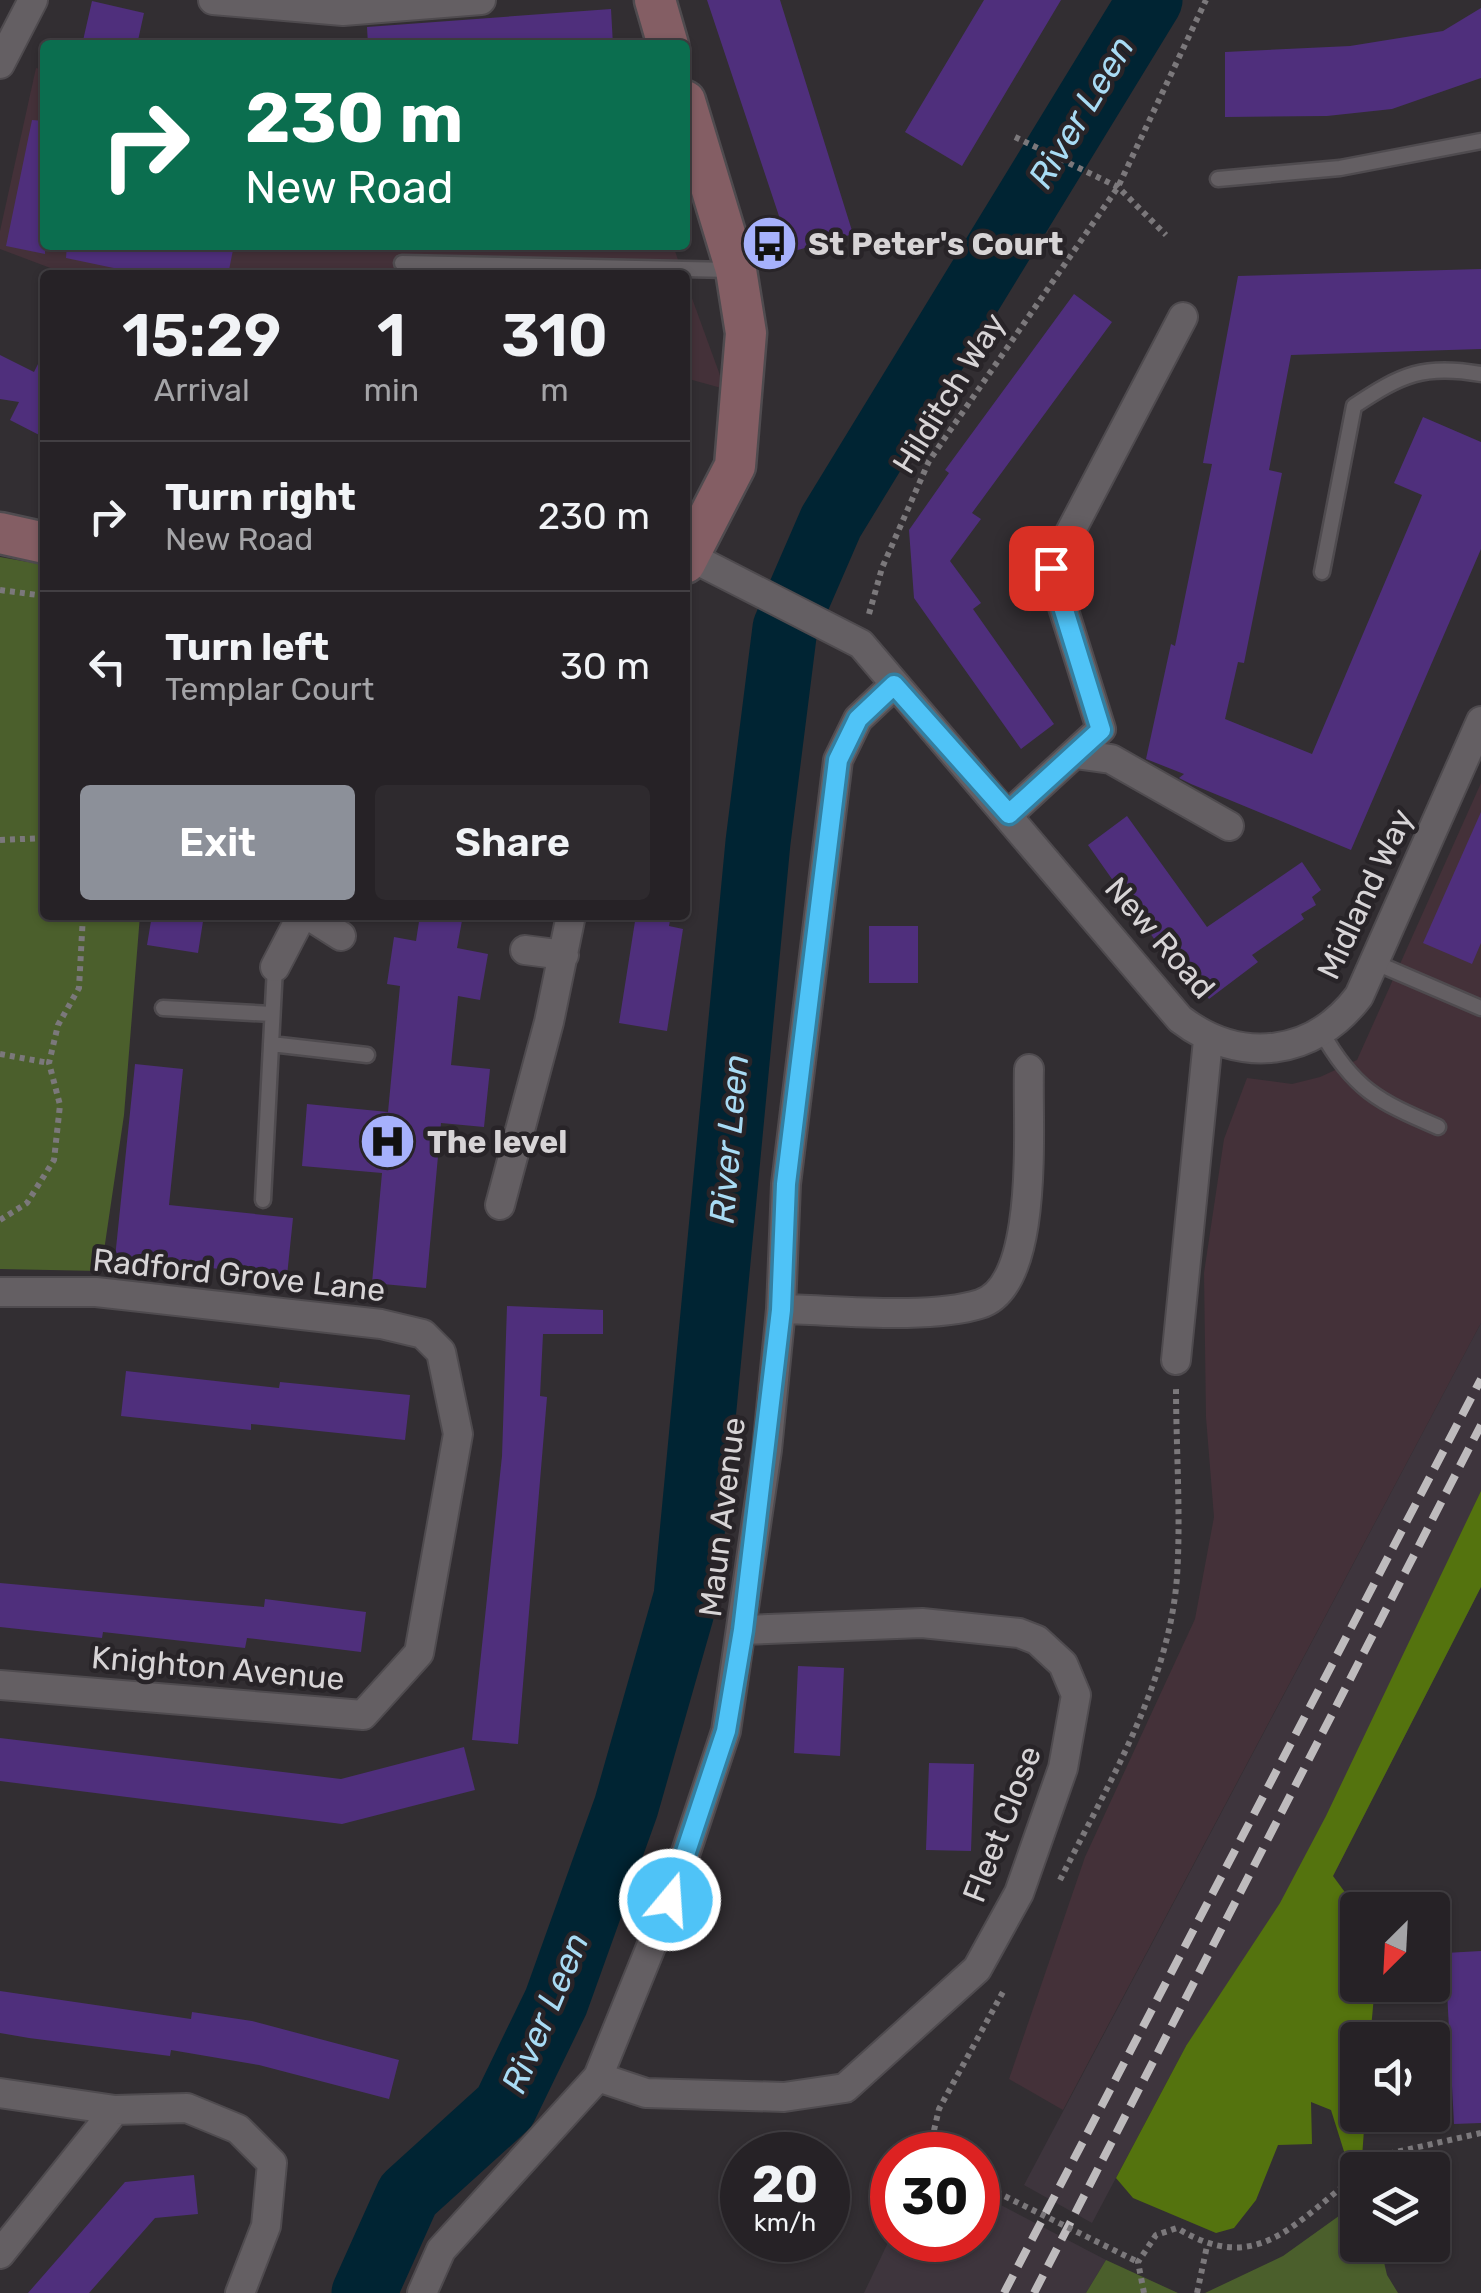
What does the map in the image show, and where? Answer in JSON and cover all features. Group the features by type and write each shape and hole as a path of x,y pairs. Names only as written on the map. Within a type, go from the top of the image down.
{"street":[{"path":"0,64 33,0"},
{"path":"213,0 343,11 482,0"},
{"path":"655,0 667,40"},
{"path":"690,118 736,270 746,333 734,466 690,554"},
{"path":"1009,814 1101,730 1051,568 1183,317"},
{"path":"0,534 40,542"},
{"name":"New Road","path":"690,561 774,598 861,644 1180,1019 1208,1040 1176,1360"},
{"name":"Maun Avenue","path":"422,2293 441,2250 598,2077 670,1900 726,1731 743,1630 781,1310 786,1184 838,760 858,719 894,685"},
{"name":"Midland Way","path":"1208,1040 1242,1050 1282,1046 1340,1022 1376,963 1481,721"},
{"path":"1075,754 1111,759 1229,826"},
{"path":"275,967 302,920"},
{"path":"314,920 341,936"},
{"path":"500,1204 549,1022 571,920"},
{"path":"525,950 564,956"},
{"path":"781,1310 949,1310 984,1304 1008,1282 1023,1246 1028,1070"},
{"name":"Radford Grove Lane","path":"0,1292 96,1292 380,1324 424,1334 441,1352 449,1372"},
{"name":"Knighton Avenue","path":"0,1686 363,1715 418,1653 458,1434 449,1372"},
{"name":"Fleet Close","path":"598,2077 646,2093 784,2097 845,2088 978,1969 1019,1893 1063,1768 1076,1695 1063,1664 1037,1640 1020,1633 922,1623 743,1630"},
{"path":"0,2093 116,2110 187,2108 238,2129 272,2163 266,2226 240,2293"},
{"path":"0,2254 116,2110"}],"lane":[{"path":"1218,179 1340,168 1481,141"},
{"path":"402,264 736,270"},
{"path":"1322,572 1354,406 1388,383 1439,366 1481,374"},
{"path":"1376,963 1481,1008"},
{"path":"263,1200 275,967"},
{"path":"163,1008 272,1014"},
{"path":"1322,1031 1341,1068 1366,1092 1438,1127"},
{"path":"271,1044 367,1054"}],"path":[{"name":"Hilditch Way","path":"861,644 882,568 930,461 1118,187 1206,0"},
{"path":"1015,137 1094,172 1118,187 1166,235"},
{"path":"0,590 40,595"},
{"path":"0,840 40,838"},
{"path":"0,1220 26,1203 54,1160 60,1104 49,1063 58,1026 79,988 83,920"},
{"path":"0,1054 49,1063"},
{"path":"1140,1716 1161,1654 1177,1579 1176,1360"},
{"path":"1400,2152 1481,2133"},
{"path":"1144,2293 1138,2262 1156,2235 1178,2228 1207,2246 1243,2249 1282,2236 1340,2189"},
{"path":"1000,2193 1138,2262"},
{"path":"1197,2293 1207,2246"}],"shaded area":[{"path":"36,68 40,69 40,250 675,250 681,270 56,270 0,249 0,231"},
{"path":"690,293 725,389 690,379"},
{"path":"1481,783 1481,1323 1063,2110 1009,2079 1085,1857 1195,1619 1214,1517 1206,1417 1204,1273 1224,1139 1247,1078 1292,1084 1320,1077 1357,1060"},
{"path":"1481,1323 1481,1587 1244,2050 1186,2046 1092,2223 1024,2185"},
{"path":"1000,2205 1106,2260 1086,2293 864,2293 879,2262 1000,2262"}],"green space":[{"path":"0,557 40,564 40,920 140,920 124,1115 101,1271 0,1269"},
{"path":"1481,1491 1481,1587 1333,1876 1345,1892 1340,1892 1340,2002 1373,2002 1372,2022 1340,2022 1340,2132 1364,2132 1362,2152 1344,2152 1331,2110 1311,2102 1312,2144 1278,2145 1256,2200 1234,2228 1216,2233 1133,2198 1116,2178 1186,2046 1280,1903 1326,1816"},
{"path":"1340,2215 1340,2262 1384,2262 1398,2293 1205,2293 1283,2256"},
{"path":"1106,2260 1178,2293 1086,2293"}],"building":[{"path":"707,0 780,0 853,234 791,252"},
{"path":"984,0 1061,0 962,166 905,132"},
{"path":"92,1 144,13 138,40 83,40"},
{"path":"1481,8 1481,78 1392,109 1327,116 1225,117 1225,52 1350,46 1443,31"},
{"path":"611,9 613,40 368,40 367,27"},
{"path":"32,120 40,121 40,250 45,250 45,254 6,246"},
{"path":"67,250 233,250 229,270 123,270 66,258"},
{"path":"1481,269 1481,349 1291,355 1269,470 1282,473 1244,663 1238,662 1225,719 1312,754 1422,495 1394,483 1423,417 1481,442 1481,549 1351,850 1191,784 1179,778 1184,774 1146,759 1171,644 1175,646 1212,464 1203,463 1238,276"},
{"path":"1074,294 1112,322 972,513 981,519 950,561 981,603 973,609 1054,724 1021,749 914,598 909,530 949,473 945,470"},
{"path":"0,355 34,372 40,360 40,435 10,420 19,402 0,399"},
{"path":"1481,812 1481,943 1472,964 1423,943"},
{"path":"1127,816 1207,927 1302,862 1321,890 1312,897 1316,905 1301,914 1304,919 1252,955 1258,962 1209,999 1162,939 1157,943 1088,845"},
{"path":"151,920 203,920 198,953 147,945"},
{"path":"419,920 462,920 457,948 488,954 480,1000 458,996 451,1065 490,1069 484,1127 441,1123 426,1288 372,1283 382,1173 302,1166 307,1104 388,1112 400,986 387,984 394,937 416,941"},
{"path":"635,920 670,920 669,926 683,929 667,1031 619,1023"},
{"path":"869,926 918,926 918,983 869,983"},
{"path":"135,1064 183,1069 169,1205 293,1218 287,1276 115,1258"},
{"path":"507,1306 603,1310 603,1334 543,1334 540,1396 547,1397 518,1744 472,1740 502,1456"},
{"path":"126,1371 279,1388 280,1382 410,1395 405,1440 251,1424 251,1430 121,1416"},
{"path":"0,1583 264,1607 265,1599 366,1612 361,1652 247,1638 245,1648 103,1632 102,1638 0,1627"},
{"path":"798,1666 844,1668 840,1756 794,1753"},
{"path":"0,1738 341,1779 464,1747 475,1790 342,1824 0,1781"},
{"path":"929,1763 974,1764 971,1851 926,1850"},
{"path":"1481,1951 1481,2123 1454,2124 1448,2002 1450,1953"},
{"path":"0,1991 191,2019 192,2012 252,2021 399,2060 389,2099 259,2065 171,2050 170,2056 0,2033"},
{"path":"194,2175 198,2214 155,2218 89,2293 28,2293 125,2182"}],"waterway":[{"name":"River Leen","path":"364,2293 408,2195 505,2107 556,2002 626,1807 686,1597 758,842 785,628 831,522 1150,0"}],"railway":[{"path":"1004,2293 1481,1379"},
{"path":"1034,2293 1481,1425"}],"place":[{"name":"St Peter's Court","path":"769,244"},
{"name":"The level","path":"388,1142"}],"route":[{"path":"670,1900 726,1731 743,1630 781,1310 786,1184 838,760 858,719 894,685 1009,814 1101,730 1051,568"}]}
